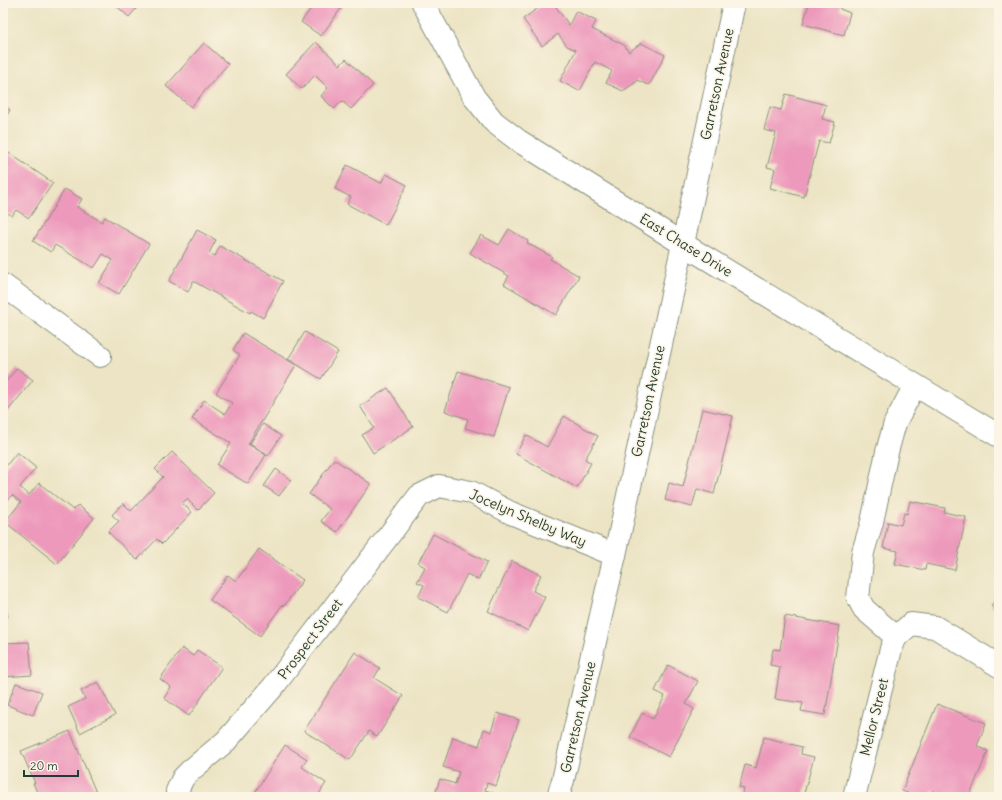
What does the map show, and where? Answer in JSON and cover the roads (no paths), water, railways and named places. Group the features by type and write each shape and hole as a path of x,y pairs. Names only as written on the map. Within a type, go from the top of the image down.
{"street":[{"name":"East Chase Drive","path":"423,3 474,97 494,122 519,141 683,244 999,436"},
{"name":"Garretson Avenue","path":"558,797 615,554 734,3"},
{"path":"3,285 100,356"},
{"path":"915,385 895,423 889,444 872,522 863,552 858,598 864,609 896,637 912,624 935,627 999,666"},
{"name":"Jocelyn Shelby Way","path":"439,486 471,492 511,513 615,554"},
{"name":"Prospect Street","path":"177,794 184,778 190,770 226,741 273,687 419,496 439,486"},
{"name":"Mellor Street","path":"854,797 891,649 896,637"}]}
